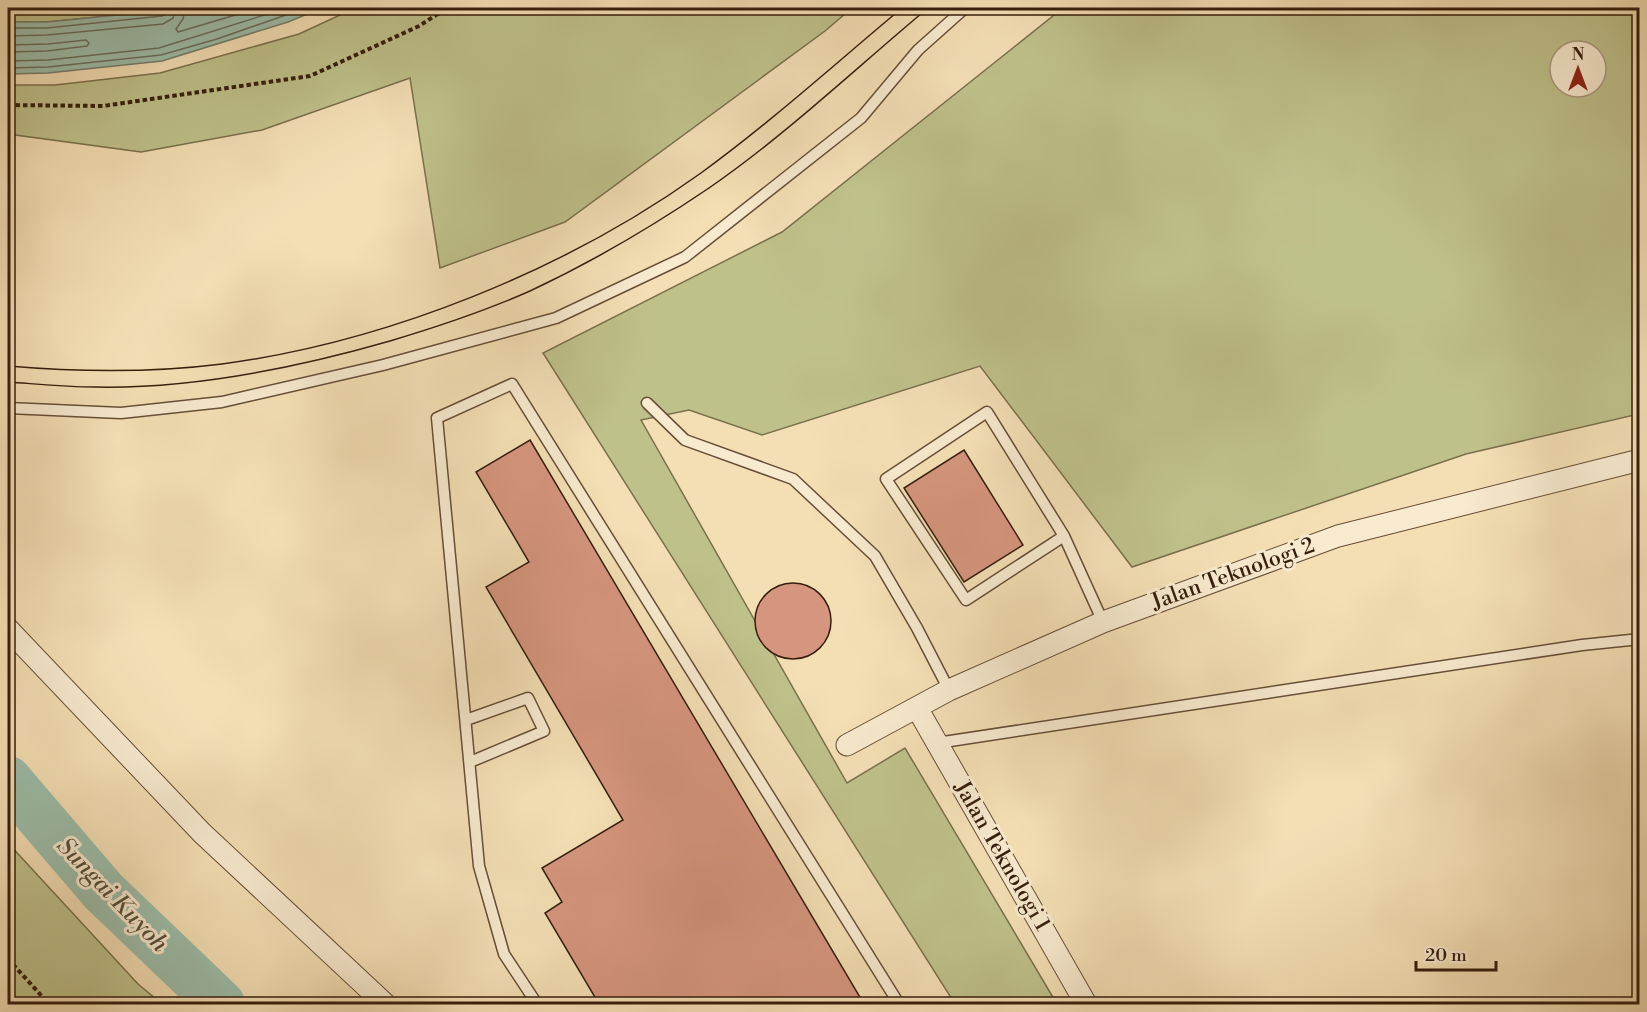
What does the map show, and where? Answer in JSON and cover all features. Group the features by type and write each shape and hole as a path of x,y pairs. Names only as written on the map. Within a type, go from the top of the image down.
{"street":[{"name":"Jalan Teknologi 2","path":"846,745 949,690 1103,621 1338,536 1640,460"},
{"path":"8,629 202,833 385,1005"},
{"name":"Jalan Teknologi 1","path":"917,708 1086,1005"}],"lane":[{"path":"8,408 121,413 222,402 382,364 556,318 685,257 861,118 918,50 965,8"},
{"path":"537,1005 504,954 479,866 437,418 512,384 899,1005"},
{"path":"647,402 685,440 793,479 875,556 917,628 949,690"},
{"path":"1064,536 966,600 886,479 987,412 1064,536 1103,621"},
{"path":"937,743 1581,645 1640,639"},
{"path":"466,720 528,698 544,730 470,762"}],"path":[{"path":"8,105 103,106 310,76 418,26 447,8"},
{"path":"8,960 49,1005"}],"green space":[{"path":"8,8 188,8 47,22 8,22"},
{"path":"355,8 852,8 825,31 565,222 440,268 410,78 262,130 141,152 8,134 8,85 55,85 160,73 299,34"},
{"path":"1063,8 1639,8 1639,414 1466,454 1132,567 980,366 762,435 689,410 641,420 847,783 905,748 1057,1004 955,1004 543,353 782,232"},
{"path":"8,843 138,984 162,1004 8,1004"}],"water":[{"path":"188,8 322,8 288,22 162,61 48,73 8,74 8,22 47,22"}],"building":[{"path":"530,440 864,1004 599,1004 545,913 562,902 542,868 623,820 486,587 529,562 476,472"},
{"path":"964,450 1023,545 964,582 904,488"},
{"path":"793,583 808,586 820,594 828,606 831,621 828,636 820,648 808,656 793,659 778,656 766,648 758,636 755,621 758,606 766,594 778,586"}],"waterway":[{"name":"Sungai Kuyoh","path":"8,780 103,891 221,1004"}],"tram line":[{"path":"8,366 115,371 222,364 347,339 473,297 592,241 701,173 778,113 902,8"},
{"path":"8,382 132,387 244,375 318,360 390,341 513,298 599,256 709,188 794,123 928,8"}]}
